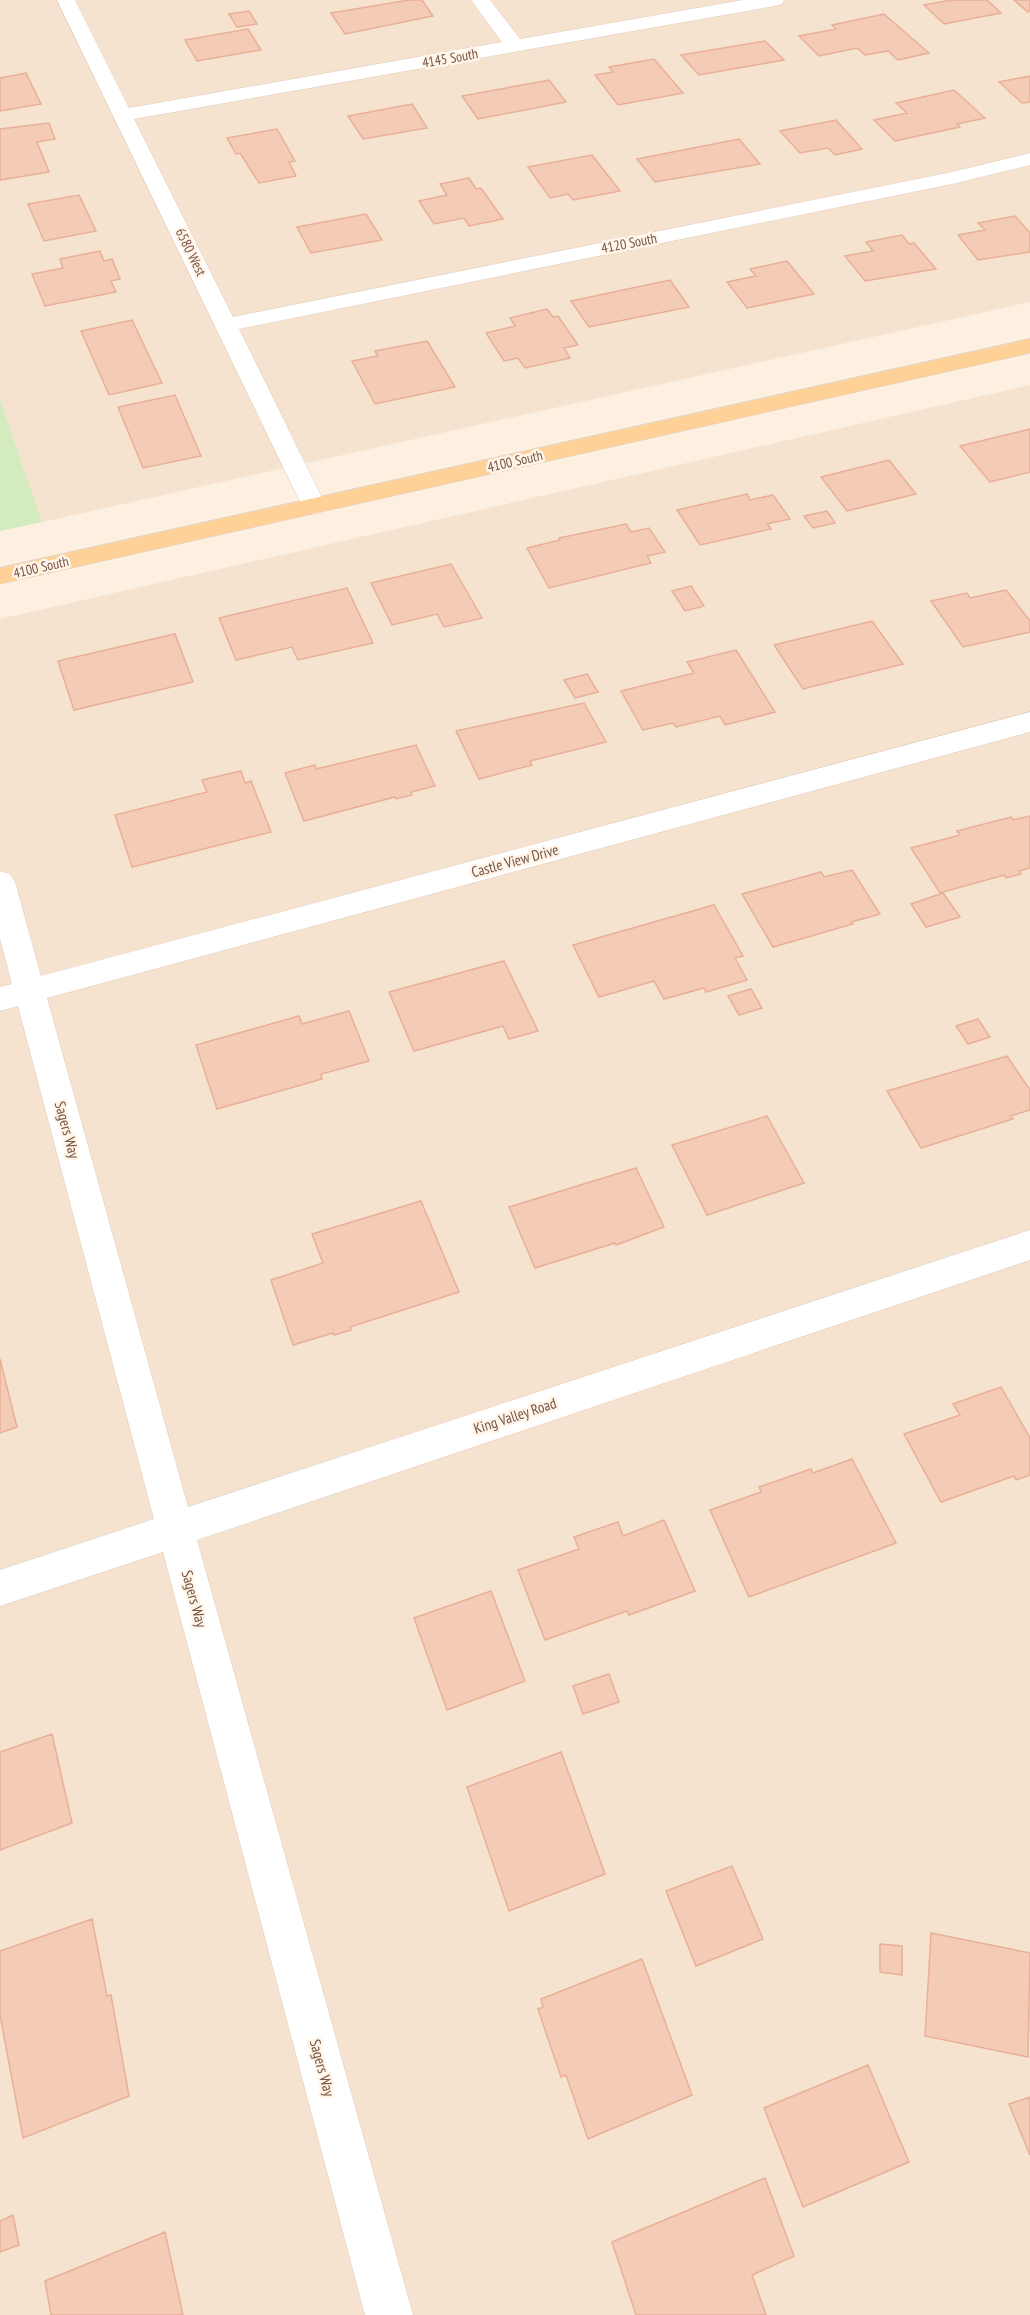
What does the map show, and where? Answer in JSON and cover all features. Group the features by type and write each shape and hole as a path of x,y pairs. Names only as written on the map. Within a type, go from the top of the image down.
{"main road":[{"name":"4100 South","path":"0,576 1030,346"}],"street":[{"name":"6580 West","path":"66,0 314,506"},
{"path":"480,0 515,46"},
{"name":"4145 South","path":"124,115 775,0"},
{"name":"4120 South","path":"227,325 952,178 1030,159"},
{"name":"Castle View Drive","path":"15,995 1030,722"},
{"name":"Sagers Way","path":"0,882 15,995 176,1529 388,2315"},
{"name":"King Valley Road","path":"0,1588 1030,1245"}],"shaded area":[{"path":"0,0 1030,0 1030,302 42,522 0,399"},
{"path":"1030,385 1030,2315 0,2315 0,619"}],"green space":[{"path":"0,399 42,522 0,531"}],"building":[{"path":"409,0 422,0 433,16 345,34 331,13"},
{"path":"951,0 987,0 1001,13 944,24 924,5"},
{"path":"1014,0 1030,0 1030,11 1028,12"},
{"path":"249,11 257,24 237,27 229,14"},
{"path":"884,14 929,53 898,60 888,51 865,55 857,48 819,56 799,36 836,29 832,25"},
{"path":"248,29 261,50 197,61 185,40"},
{"path":"765,41 784,60 699,75 681,55"},
{"path":"654,59 683,93 618,105 595,75 613,72 609,67"},
{"path":"26,73 41,104 0,111 0,78"},
{"path":"1030,76 1030,102 1022,103 999,82"},
{"path":"549,80 566,102 478,119 462,96"},
{"path":"954,90 985,118 957,124 960,127 895,141 874,120 907,113 896,103"},
{"path":"412,104 427,128 363,139 348,116"},
{"path":"836,120 862,149 835,155 828,148 800,153 780,131"},
{"path":"49,123 55,139 37,142 49,172 0,180 0,129"},
{"path":"277,129 295,161 289,162 296,176 259,183 240,153 236,154 227,138"},
{"path":"739,139 760,164 655,182 637,159"},
{"path":"592,155 620,191 573,200 568,194 550,198 528,167"},
{"path":"469,178 476,189 481,188 503,219 469,226 464,218 434,224 419,201 447,195 440,184"},
{"path":"79,195 96,231 44,241 28,204"},
{"path":"366,214 382,240 311,253 297,227"},
{"path":"1015,216 1030,233 1030,252 978,260 958,235 985,230 978,223"},
{"path":"902,235 909,244 914,243 936,269 865,281 845,256 873,251 866,242"},
{"path":"100,251 104,261 112,259 120,279 111,281 116,292 45,306 32,274 63,268 60,259"},
{"path":"787,261 814,294 747,308 727,282 756,276 750,269"},
{"path":"670,280 689,307 589,327 571,301"},
{"path":"547,309 553,317 558,316 578,345 564,348 570,358 525,368 518,358 504,361 486,333 515,326 510,318"},
{"path":"132,320 162,383 109,395 81,331"},
{"path":"427,341 455,387 375,404 352,361 378,356 375,351"},
{"path":"175,395 201,456 143,468 118,407"},
{"path":"1030,429 1030,472 990,482 960,446"},
{"path":"889,460 916,494 847,511 821,477"},
{"path":"747,494 750,500 773,495 790,519 767,524 771,529 700,545 677,510"},
{"path":"827,511 835,523 813,528 804,516"},
{"path":"626,524 631,532 649,528 665,552 647,556 651,563 549,588 527,548 560,540 559,538"},
{"path":"451,564 482,618 444,627 437,614 392,625 371,583"},
{"path":"691,586 704,606 685,611 672,591"},
{"path":"347,588 373,643 298,660 292,647 236,660 219,618"},
{"path":"1006,590 1030,621 1030,632 963,647 931,601 967,593 970,598"},
{"path":"872,621 903,664 803,689 774,645"},
{"path":"175,634 193,682 74,710 58,661"},
{"path":"736,650 775,712 725,725 720,716 676,727 673,723 643,730 621,691 694,673 687,662"},
{"path":"587,674 598,692 575,698 564,680"},
{"path":"584,703 606,742 530,761 532,765 479,779 456,731"},
{"path":"416,745 435,786 411,792 412,795 396,799 395,797 304,821 285,773 315,765 316,769"},
{"path":"241,771 245,783 251,781 271,832 132,867 115,815 207,792 202,780"},
{"path":"1030,816 1030,868 1019,871 1021,874 1006,878 1004,875 940,893 911,848 960,835 957,831 1011,817 1013,820"},
{"path":"852,870 880,914 773,947 742,894 821,872 824,877"},
{"path":"943,893 960,917 926,927 911,904"},
{"path":"714,905 743,956 735,958 747,980 706,992 704,988 664,999 654,981 599,997 573,945"},
{"path":"504,961 538,1031 509,1039 503,1026 414,1051 389,992"},
{"path":"751,989 762,1008 739,1015 728,996"},
{"path":"349,1011 369,1061 321,1074 322,1079 217,1109 196,1045 299,1016 302,1024"},
{"path":"978,1019 990,1037 968,1044 956,1026"},
{"path":"1007,1056 1030,1090 1030,1110 1010,1116 1013,1119 921,1148 887,1091"},
{"path":"767,1116 804,1183 707,1215 672,1145"},
{"path":"636,1168 664,1227 616,1245 615,1243 535,1268 509,1207"},
{"path":"421,1201 459,1292 350,1327 351,1330 293,1345 271,1280 323,1263 312,1234"},
{"path":"0,1359 17,1427 0,1433"},
{"path":"1001,1387 1030,1438 1030,1475 1016,1480 1014,1476 941,1502 904,1434 960,1415 953,1404"},
{"path":"852,1459 896,1543 749,1597 710,1510 761,1492 759,1487 811,1469 813,1473"},
{"path":"664,1520 695,1591 629,1615 627,1611 545,1640 518,1570 579,1549 574,1537 618,1522 623,1536"},
{"path":"491,1591 525,1681 447,1710 414,1618"},
{"path":"609,1674 619,1702 583,1714 573,1686"},
{"path":"52,1734 72,1823 0,1850 0,1752"},
{"path":"561,1752 605,1874 509,1911 467,1787"},
{"path":"732,1866 763,1939 696,1966 666,1891"},
{"path":"92,1919 107,1996 111,1995 129,2096 23,2138 0,2015 0,1951"},
{"path":"931,1933 1030,1953 1028,2057 925,2036"},
{"path":"880,1944 902,1946 902,1975 880,1972"},
{"path":"642,1959 692,2095 588,2139 566,2075 561,2077 538,2009 543,2007 541,1999"},
{"path":"868,2065 909,2162 803,2207 764,2108"},
{"path":"1030,2097 1030,2155 1009,2104"},
{"path":"765,2178 794,2256 752,2275 766,2315 636,2315 612,2242"},
{"path":"13,2215 19,2245 0,2252 0,2221"},
{"path":"165,2232 183,2315 51,2315 45,2281"}]}
